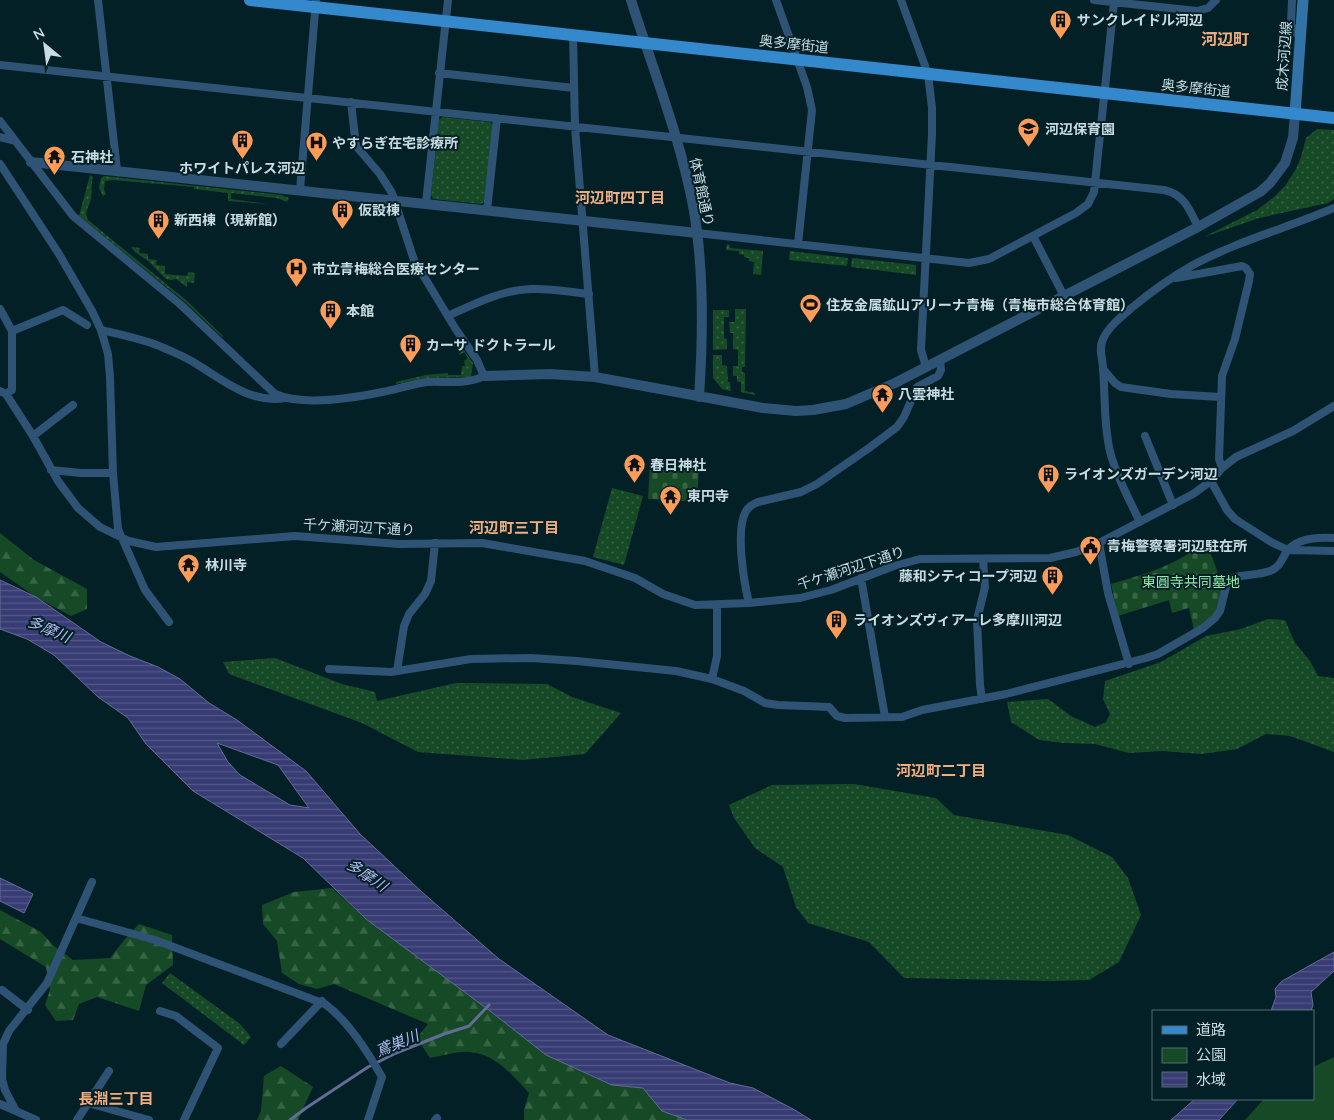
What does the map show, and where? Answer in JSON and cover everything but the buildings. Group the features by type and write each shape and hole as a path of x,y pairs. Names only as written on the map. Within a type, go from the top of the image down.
{"main road":[{"name":"奥多摩街道","path":"250,0 315,3 445,21 1334,118"},
{"name":"成木河辺線","path":"1295,114 1301,1"}],"street":[{"path":"98,0 117,170"},
{"path":"426,203 448,0"},
{"name":"体育館通り","path":"631,0 690,190 697,233 700,301 700,374 698,397"},
{"path":"776,0 807,87 811,104 812,123 798,244"},
{"path":"901,0 928,74 932,120 921,350 921,356 926,367"},
{"path":"1094,0 1197,11 1208,8 1216,0"},
{"path":"31,162 426,203 969,263 979,262 989,259 1084,209 1092,198 1114,2"},
{"path":"300,190 315,3"},
{"path":"573,35 575,127 595,377"},
{"path":"0,65 1164,190 1174,193 1186,204 1198,227"},
{"path":"440,73 574,88"},
{"path":"351,102 356,146 384,179 395,200 414,260 484,376"},
{"path":"101,330 149,342 197,364 237,390 272,400 345,397 425,382 475,381 484,376 550,374 595,377 698,397 779,410 813,410 832,407 862,398 926,367 1247,201 1270,184 1282,168 1293,138 1295,114"},
{"path":"487,210 496,118"},
{"path":"0,121 72,216 181,305 271,391 285,398"},
{"path":"0,137 15,141"},
{"path":"0,164 59,254 101,330 108,354 110,377 113,473 118,529 145,590 169,622"},
{"path":"1140,522 1124,489 1108,442 1100,348 1106,333 1122,316 1152,291 1193,265 1224,250 1334,208"},
{"path":"1033,236 1064,296"},
{"path":"1172,278 1242,266 1250,274 1235,339 1222,376 1219,460 1222,468"},
{"path":"448,316 482,301 516,290 533,289 589,294"},
{"path":"0,310 12,331 12,390 3,393"},
{"path":"12,331 63,310 87,325"},
{"path":"749,603 742,564 743,522 747,509 752,504 758,502 802,492 817,484 869,448 897,426 904,417 917,387 938,376 941,370 940,360"},
{"path":"1103,369 1115,383 1121,386 1171,394 1220,397"},
{"name":"千ケ瀬河辺下通り","path":"3,393 33,436 51,470 78,508 100,527 129,541 156,547 295,536 399,544 482,543 585,561 635,578 663,594 696,605 749,603 800,598 831,590 894,566 920,559 1050,558 1076,552 1099,543 1174,505 1211,481 1222,468 1236,457 1293,431 1334,406"},
{"path":"33,436 73,405"},
{"path":"1146,436 1174,505"},
{"path":"51,470 81,473 113,473"},
{"path":"1211,481 1227,510 1235,519 1272,542 1288,550 1334,551"},
{"path":"329,669 397,671 472,659 530,658 654,667 676,670 712,679 744,691 765,703 829,707 837,716 845,718 902,717 922,710 982,699 1129,664 1158,654 1210,623 1220,611 1228,579 1271,571 1278,566 1288,550 1296,544 1316,537 1334,538"},
{"path":"397,671 404,626 409,614 425,594 430,581 436,543"},
{"path":"1099,543 1108,593 1129,664"},
{"path":"982,699 979,676 977,620 985,587 983,558"},
{"path":"861,578 885,718"},
{"path":"712,679 717,656 717,605"},
{"path":"16,1111 5,1090 2,1079 3,1044 9,1032 28,1010 47,983 92,882"},
{"path":"76,918 155,940 322,1001 336,1012 371,1058 382,1077 368,1120"},
{"path":"2,990 28,1010"},
{"path":"280,1044 322,1001"},
{"path":"160,1011 176,1016 218,1048 184,1120"},
{"path":"77,1120 109,1071"},
{"path":"88,1103 148,1120"},
{"path":"0,1104 36,1120"}],"green space":[{"path":"442,117 490,122 493,125 485,201 481,204 433,199 431,195 439,120"},
{"path":"1317,129 1334,130 1334,199 1328,203 1259,218 1204,237 1257,210 1274,197 1285,186 1296,169 1306,138"},
{"path":"90,175 93,177 91,199 87,212 88,220 186,300 222,337 185,302 79,216"},
{"path":"104,176 282,195 289,198 287,202 277,198 231,193 231,199 268,204 228,201 228,193 194,189 194,187 113,180 105,181 104,190 106,194 103,196 99,188 101,178"},
{"path":"727,244 730,245 730,248 763,251 761,275 753,274 754,262 749,261 749,258 739,254 739,251 726,250"},
{"path":"131,247 140,248 139,253 148,254 148,259 157,260 156,265 165,266 165,274 187,276 188,272 195,273 194,283 187,282 187,287 176,279 166,279"},
{"path":"790,251 848,258 847,266 789,260"},
{"path":"852,258 916,265 916,275 851,267"},
{"path":"735,309 746,309 745,367 742,367 742,372 745,373 745,391 755,393 755,395 741,392 741,382 737,382 737,376 733,376 733,366 738,366 738,350 733,349 733,333 730,333 729,322 735,322"},
{"path":"713,310 729,310 729,317 724,317 724,338 727,339 727,349 713,350"},
{"path":"461,346 473,363 471,377 424,378 396,384 396,382 426,375 448,373 448,375 461,375 462,366 465,366 464,361 468,358 464,352 460,355 458,348"},
{"path":"713,355 722,355 722,365 727,366 728,382 730,382 731,391 722,389 713,378"},
{"path":"650,463 699,466 697,502 648,499"},
{"path":"612,488 643,496 624,565 593,557"},
{"path":"0,533 34,560 87,589 87,609 71,616 36,597 0,572"},
{"name":"東圓寺共同墓地","path":"1206,542 1220,579 1221,589 1221,599 1218,608 1209,620 1194,630 1189,608 1172,613 1169,600 1118,616 1111,584 1170,564 1188,554 1190,549"},
{"path":"1268,619 1285,620 1295,643 1310,661 1318,676 1334,678 1334,752 1290,736 1266,734 1237,749 1202,754 1162,751 1129,753 1095,744 1039,740 1011,722 1007,702 1048,699 1071,716 1095,727 1106,722 1110,714 1103,699 1105,681 1161,662 1206,636 1241,629"},
{"path":"275,658 342,684 375,692 377,701 456,683 547,684 572,697 621,713 585,754 523,760 418,752 362,723 229,674 223,662"},
{"path":"854,784 936,798 954,815 1068,835 1112,857 1128,878 1141,915 1119,962 1089,980 904,978 869,942 808,923 796,907 783,867 755,848 734,818 729,805 772,785"},
{"path":"332,888 366,919 546,1055 612,1085 643,1088 662,1111 687,1120 524,1120 524,1110 529,1093 503,1066 487,1056 464,1052 430,1058 417,1038 428,1024 334,984 317,989 299,984 282,973 277,941 263,924 262,905 294,892"},
{"path":"0,910 41,932 54,946 73,960 110,958 139,924 172,935 173,965 146,985 139,1011 97,997 79,1004 73,1020 56,1021 45,1005 50,990 46,967 0,939"},
{"path":"170,973 240,1024 251,1037 244,1045 162,983"},
{"path":"1334,1057 1334,1120 1245,1120 1263,1100 1314,1100 1314,1067"},
{"path":"281,1066 313,1087 298,1120 257,1120 261,1111 264,1076"}],"water":[{"name":"多摩川","path":"0,580 36,597 101,642 158,667 180,679 209,703 237,720 306,771 360,834 423,893 499,959 608,1035 730,1083 753,1088 811,1120 687,1120 662,1111 643,1088 612,1085 546,1055 366,919 303,858 193,791 146,744 128,718 98,697 54,655 27,639 0,629","holes":["217,743 278,765 309,808 290,805 240,775 228,762"]},
{"path":"0,878 33,894 24,913 0,901"},
{"path":"1334,952 1334,971 1311,992 1313,1005 1311,1010 1271,1010 1276,997 1275,989 1282,981"},
{"path":"1194,1100 1237,1100 1219,1120 1171,1120"}],"waterway":[{"name":"鳶巣川","path":"290,1120 368,1067 396,1053 469,1026 489,1005"}],"place":[{"name":"サンクレイドル河辺","path":"1061,39"},
{"name":"河辺保育園","path":"1029,148"},
{"name":"ホワイトパレス河辺","path":"242,159"},
{"name":"やすらぎ在宅診療所","path":"316,162"},
{"name":"石神社","path":"55,176"},
{"name":"仮設棟","path":"342,229"},
{"name":"新西棟（現新館）","path":"158,239"},
{"name":"市立青梅総合医療センター","path":"296,288"},
{"name":"住友金属鉱山アリーナ青梅（青梅市総合体育館）","path":"810,324"},
{"name":"本館","path":"330,330"},
{"name":"カーサ ドクトラール","path":"410,364"},
{"name":"八雲神社","path":"882,413"},
{"name":"春日神社","path":"634,484"},
{"name":"ライオンズガーデン河辺","path":"1048,493"},
{"name":"東円寺","path":"671,515"},
{"name":"青梅警察署河辺駐在所","path":"1091,565"},
{"name":"林川寺","path":"189,584"},
{"name":"藤和シティコープ河辺","path":"1053,595"},
{"name":"ライオンズヴィアーレ多摩川河辺","path":"837,639"}],"district":[{"name":"河辺町","path":"1225,39"},
{"name":"河辺町四丁目","path":"620,197"},
{"name":"河辺町三丁目","path":"514,527"},
{"name":"河辺町二丁目","path":"941,770"},
{"name":"長淵三丁目","path":"116,1098"}]}
